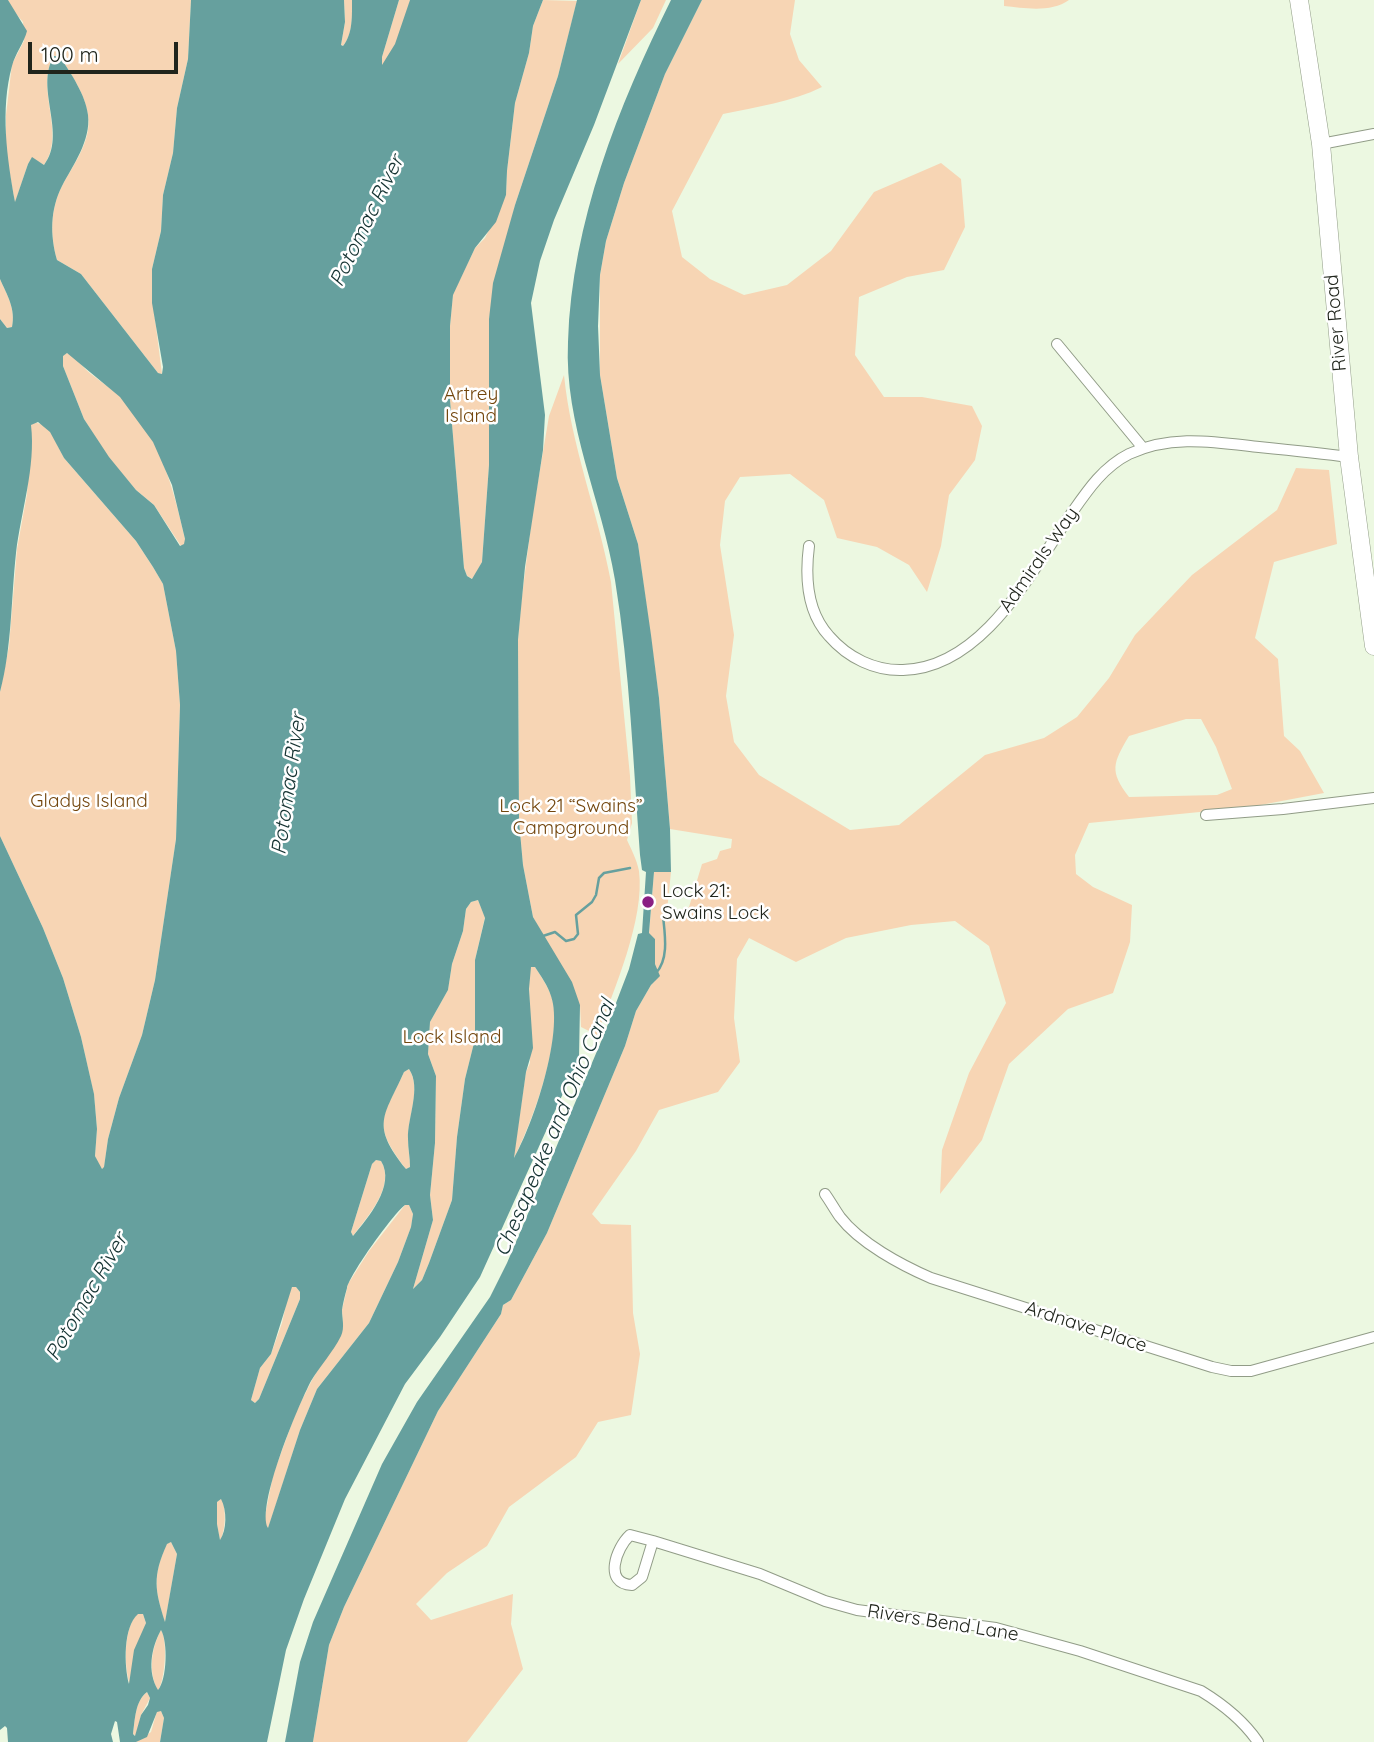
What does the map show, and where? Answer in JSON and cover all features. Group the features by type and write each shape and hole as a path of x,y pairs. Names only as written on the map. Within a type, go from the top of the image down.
{"main road":[{"name":"River Road","path":"1299,0 1321,144 1349,457 1374,646"}],"street":[{"path":"1321,144 1374,134"},
{"path":"1057,344 1143,448"},
{"name":"Admirals Way","path":"808,546 807,586 820,625 831,639 852,657 868,664 893,671 918,670 960,653 984,634 1014,598 1090,487 1110,466 1143,448 1165,442 1197,440 1349,457"},
{"path":"1206,815 1374,798"},
{"name":"Ardnave Place","path":"825,1194 842,1219 872,1245 908,1268 931,1278 1212,1367 1251,1371 1374,1337"},
{"name":"Rivers Bend Lane","path":"653,1541 642,1577 632,1585 621,1583 614,1568 623,1542 630,1535 653,1541 760,1574 825,1601 857,1610 996,1628 1080,1651 1202,1691 1240,1720 1258,1742"}],"green space":[{"path":"8,0 191,0 188,59 177,108 173,153 163,195 161,231 152,269 153,303 162,374 158,373 81,274 57,260 52,232 55,204 84,144 88,125 87,108 81,93 60,57 54,56 47,82 52,125 50,152 44,165 32,158 15,203 6,153 6,115 12,64 24,41 23,22"},
{"path":"344,0 352,0 352,14 350,31 343,46 341,45 345,22"},
{"path":"399,0 410,0 396,44 382,66 382,57"},
{"name":"Artrey Island","path":"543,0 577,1 558,76 515,205 489,319 489,465 482,562 473,579 467,576 464,568 450,400 453,294 475,248 485,238 506,195 515,103 529,53 533,26"},
{"path":"641,0 666,0 653,28 618,64"},
{"path":"702,0 795,0 790,34 799,60 822,87 786,100 723,114 672,211 682,257 710,279 744,295 787,285 831,251 874,192 941,163 961,179 965,227 944,270 907,277 859,297 855,355 884,397 922,397 972,406 982,426 975,460 949,495 941,546 927,592 909,565 877,547 837,538 824,500 790,474 740,477 725,501 720,545 734,635 726,696 734,742 759,775 850,830 899,825 985,755 1044,738 1077,717 1109,678 1135,635 1192,575 1277,510 1296,468 1329,470 1337,544 1274,562 1255,638 1278,659 1284,736 1300,751 1324,793 1250,807 1089,823 1075,855 1076,874 1093,887 1132,905 1130,942 1113,993 1068,1009 1009,1064 982,1140 940,1194 942,1150 969,1073 1006,1003 989,946 955,921 911,925 846,938 796,962 749,938 737,959 734,1018 740,1062 718,1092 659,1110 636,1151 592,1214 601,1224 631,1225 633,1313 640,1354 631,1415 598,1422 576,1457 509,1507 487,1546 447,1573 416,1604 431,1620 513,1594 511,1624 523,1669 467,1742 313,1742 329,1645 344,1607 438,1411 501,1314 503,1305 511,1300 547,1233 625,1046 636,1011 659,976 655,964 655,939 649,934 654,872 671,872 667,911 676,912 689,907 702,864 717,859 720,851 731,848 732,839 670,829 659,698 638,544 617,478 600,375 600,275 606,241 624,183 665,74","holes":["1186,719 1201,719 1216,747 1232,789 1217,795 1129,797 1118,780 1115,767 1119,753 1129,736"]},
{"path":"1004,0 1069,0 1054,7 1037,9 1004,6"},
{"path":"0,279 13,314 12,327 7,328 0,319"},
{"path":"67,353 121,397 146,428 170,482 185,544 181,546 154,505 136,490 108,457 84,419 63,366 63,355"},
{"name":"Lock 21 “Swains” Campground","path":"564,375 572,427 611,582 630,776 632,823 627,840 639,871 640,890 627,954 597,1035 581,1027 580,1005 533,917 523,865 519,821 518,640 521,604 549,416"},
{"name":"Gladys Island","path":"34,422 44,425 51,432 64,458 136,541 153,567 163,584 176,651 180,705 176,839 155,980 142,1035 119,1098 108,1139 104,1168 101,1169 95,1156 97,1129 94,1095 81,1037 63,978 43,928 0,836 0,692 9,646 17,549 27,494 31,425"},
{"name":"Lock Island","path":"478,900 485,917 475,960 475,1039 465,1079 452,1200 422,1280 413,1289 433,1220 430,1195 435,1143 436,1076 428,1054 430,1022 448,990 466,909 471,902"},
{"path":"531,967 535,967 551,995 554,1033 537,1103 513,1160 526,1072 530,1063"},
{"path":"409,1069 413,1077 414,1094 408,1131 410,1167 406,1169 388,1140 384,1120 404,1072"},
{"path":"376,1160 381,1161 385,1171 382,1191 372,1211 353,1236 351,1232 372,1164"},
{"path":"405,1205 409,1205 413,1214 398,1262 369,1323 317,1389 300,1430 268,1529 265,1526 265,1516 273,1475 296,1412 343,1327 342,1310 348,1284 369,1251"},
{"path":"292,1287 296,1287 300,1292 300,1299 255,1403 251,1400 260,1368 271,1354"},
{"path":"222,1498 225,1520 220,1541 217,1502"},
{"path":"171,1542 177,1554 165,1623 157,1592 157,1575 167,1543"},
{"path":"138,1613 143,1614 146,1623 130,1685 127,1637"},
{"path":"161,1630 165,1660 158,1691 152,1660"},
{"path":"147,1692 150,1698 141,1715 136,1736 133,1734 136,1711"},
{"path":"157,1711 161,1711 164,1718 160,1742 136,1742 151,1732"}],"water":[{"name":"Potomac River","path":"0,0 8,0 27,31 12,66 6,100 7,151 15,202 32,157 44,165 50,153 53,139 47,82 54,56 60,57 81,93 87,108 88,125 80,152 55,204 52,232 57,260 81,274 158,373 162,374 152,303 152,269 161,231 163,195 173,153 177,108 188,59 191,0 344,0 343,46 350,30 352,0 399,0 382,65 395,44 410,0 543,0 533,26 529,53 515,103 506,195 496,222 475,248 453,295 450,326 450,400 464,568 467,576 472,579 482,562 489,465 489,319 493,283 515,205 558,76 577,0 641,0 594,125 554,220 540,261 531,303 545,415 543,450 525,567 518,640 519,821 523,865 533,917 572,982 580,1005 579,1058 480,1277 405,1384 345,1499 286,1650 267,1742 160,1742 164,1718 161,1711 157,1712 147,1737 136,1742 120,1742 115,1721 111,1734 113,1742 8,1742 7,1728 5,1726 0,1730 0,836 63,978 81,1037 94,1094 97,1129 95,1156 102,1169 119,1098 142,1035 155,980 176,839 180,705 176,651 163,584 136,541 64,458 50,432 38,422 31,425 30,473 16,553 9,640 0,692 0,319 7,328 12,327 13,314 0,279","holes":["67,353 120,397 153,442 172,485 184,544 180,546 154,505 136,490 109,457 84,419 63,366 63,356","478,900 485,918 475,960 475,1039 465,1079 452,1200 422,1280 413,1289 433,1220 430,1195 435,1143 436,1076 428,1054 430,1022 448,990 452,964 463,931 466,909 471,902","531,967 535,967 551,996 554,1012 553,1032 550,1055 537,1102 514,1158 526,1072 533,1048 529,989","409,1069 413,1077 414,1094 408,1131 410,1167 406,1169 395,1154 384,1130 386,1111 404,1072","376,1160 381,1161 385,1170 383,1191 353,1236 351,1232 372,1164","409,1205 413,1214 411,1227 398,1262 369,1323 317,1389 300,1430 268,1528 266,1516 273,1478 297,1411 311,1381 341,1336 342,1307 350,1281 399,1211","292,1287 296,1287 300,1292 300,1299 259,1399 255,1403 251,1400 260,1368 271,1354","221,1499 225,1520 220,1540 217,1502","171,1542 177,1554 165,1622 157,1592 159,1566 167,1544","138,1614 143,1614 146,1623 134,1650 129,1684 126,1657 130,1628","161,1630 166,1660 158,1690 152,1676 153,1652","147,1692 150,1698 141,1715 135,1736 133,1734 138,1706"]},
{"path":"671,0 702,0 665,74 624,183 606,241 600,275 598,326 600,375 617,478 638,544 659,698 671,872 654,872 649,933 655,939 655,964 660,976 651,985 636,1011 625,1046 547,1233 511,1300 503,1305 501,1314 438,1411 344,1607 329,1645 313,1742 285,1742 300,1662 313,1622 382,1464 417,1402 490,1297 507,1263 603,1037 629,969 638,934 642,933 646,872 642,870 640,855 631,717 620,614 609,550 572,403 568,342 571,297 588,209 616,124"}],"waterway":[{"path":"543,936 555,932 566,941 574,939 578,934 576,915 592,902 599,878 604,873 630,868"},
{"path":"656,973 664,954 663,916"}],"place":[{"name":"Lock 21: Swains Lock","path":"648,902"}],"water label":[{"name":"Chesapeake and Ohio Canal","path":"555,1128"}]}
